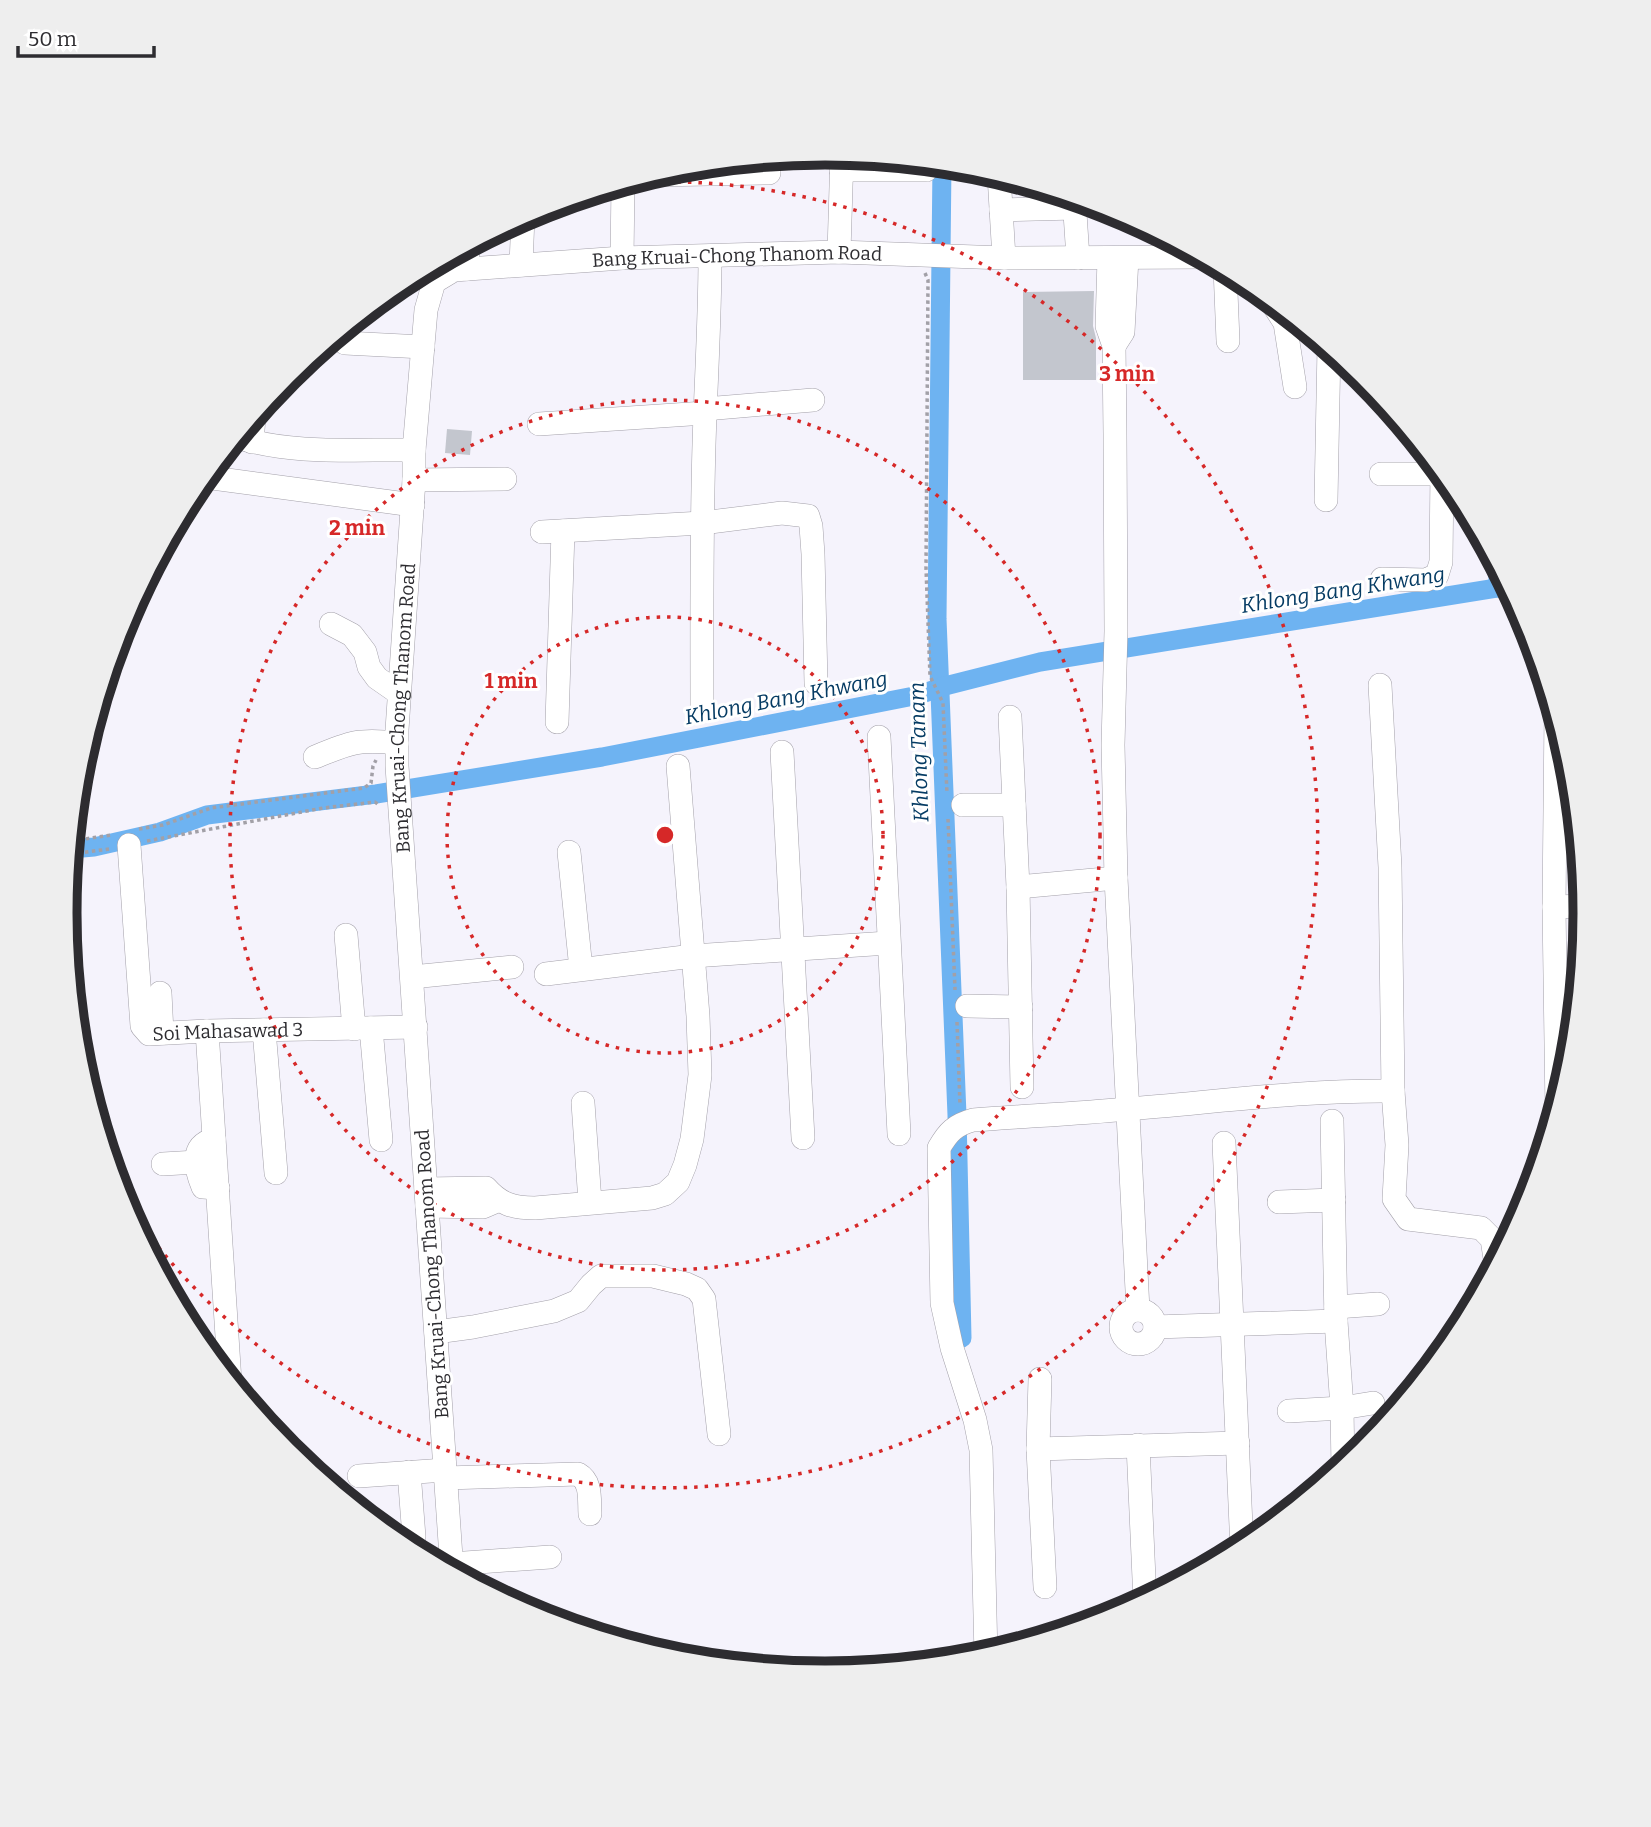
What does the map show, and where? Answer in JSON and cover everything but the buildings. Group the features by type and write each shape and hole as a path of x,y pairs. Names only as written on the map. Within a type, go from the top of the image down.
{"street":[{"path":"839,252 841,166"},
{"path":"709,174 769,173"},
{"path":"1000,186 1004,258"},
{"path":"622,258 623,194"},
{"path":"1001,210 1063,204"},
{"path":"1074,208 1078,258"},
{"path":"521,265 522,229"},
{"name":"Bang Kruai-Chong Thanom Road","path":"436,274 454,270 622,258 839,252 1004,258 1185,257"},
{"path":"467,270 468,256"},
{"path":"702,710 702,523 710,336 710,256"},
{"path":"1118,258 1107,326 1114,346 1116,631 1113,745 1116,878 1138,1310"},
{"name":"Bang Kruai-Chong Thanom Road","path":"426,281 397,750 451,1562"},
{"path":"1226,281 1228,341"},
{"path":"1285,323 1295,387"},
{"path":"345,343 423,347"},
{"path":"1326,500 1329,360"},
{"path":"539,424 813,400"},
{"path":"247,439 324,449 414,450"},
{"path":"1381,474 1429,472"},
{"path":"217,479 413,505"},
{"path":"414,481 505,479"},
{"path":"1382,579 1426,580 1437,575 1441,562 1442,489"},
{"path":"557,722 552,531 702,523 782,513 808,516 813,554 816,683"},
{"path":"331,624 352,635 365,652 369,667 377,678 400,694"},
{"path":"1380,685 1388,805 1393,1091 1397,1145 1394,1199 1408,1219 1481,1228 1492,1239 1494,1251"},
{"path":"1010,717 1018,887 1022,1087"},
{"path":"878,737 899,1134"},
{"path":"315,757 353,742 371,740 397,750"},
{"path":"782,752 803,1138"},
{"path":"427,1198 483,1207 497,1201 522,1208 652,1198 666,1194 678,1182 692,1139 700,1075 678,766"},
{"path":"1563,784 1565,807 1554,907 1567,1007 1565,1032"},
{"path":"952,806 1014,805"},
{"name":"Soi Mahasawad 3","path":"129,836 142,1026 149,1034 416,1027"},
{"path":"569,852 581,969"},
{"path":"1018,887 1116,878"},
{"path":"1554,907 1574,906"},
{"path":"346,935 381,1140"},
{"path":"546,974 693,956 888,943"},
{"path":"412,978 512,967"},
{"path":"160,993 162,1033"},
{"path":"959,1005 1021,1007"},
{"path":"264,1030 276,1173"},
{"path":"207,1031 229,1365"},
{"path":"986,1644 981,1450 975,1420 952,1349 942,1303 939,1148 948,1133 956,1125 973,1120 1128,1109 1236,1097 1393,1091"},
{"path":"583,1103 590,1202"},
{"path":"1332,1121 1336,1314 1343,1454"},
{"path":"215,1139 202,1144 198,1149 197,1162 203,1187 218,1188"},
{"path":"1224,1143 1241,1536"},
{"path":"163,1164 197,1162"},
{"path":"1279,1202 1334,1200"},
{"path":"436,1332 554,1311 578,1301 601,1276 653,1276 686,1284 697,1289 704,1299 719,1434"},
{"path":"1155,1327 1231,1326 1336,1314 1378,1304"},
{"path":"1138,1310 1150,1315 1155,1327 1154,1334 1144,1343 1131,1343 1125,1340 1120,1327 1131,1311 1138,1310"},
{"path":"1040,1380 1038,1449 1045,1587"},
{"path":"1289,1410 1373,1404"},
{"path":"1038,1449 1238,1443"},
{"path":"1138,1444 1145,1591"},
{"path":"404,1531 409,1472"},
{"path":"359,1476 409,1472 578,1474 588,1485 590,1514"},
{"path":"411,1537 449,1535"},
{"path":"460,1567 550,1557"}],"path":[{"path":"928,280 926,568 929,663 930,676 943,703 952,806 961,1115"},
{"path":"80,851 211,808 364,788 371,783 373,766 377,760 397,750"},
{"path":"81,840 129,836 362,803 375,802 385,815 401,810"}],"waterway":[{"name":"Khlong Tanam","path":"942,174 937,619 957,1115 962,1338"},
{"name":"Khlong Bang Khwang","path":"80,848 160,832 207,815 376,794 602,757 919,695 1040,662 1499,588"}]}
